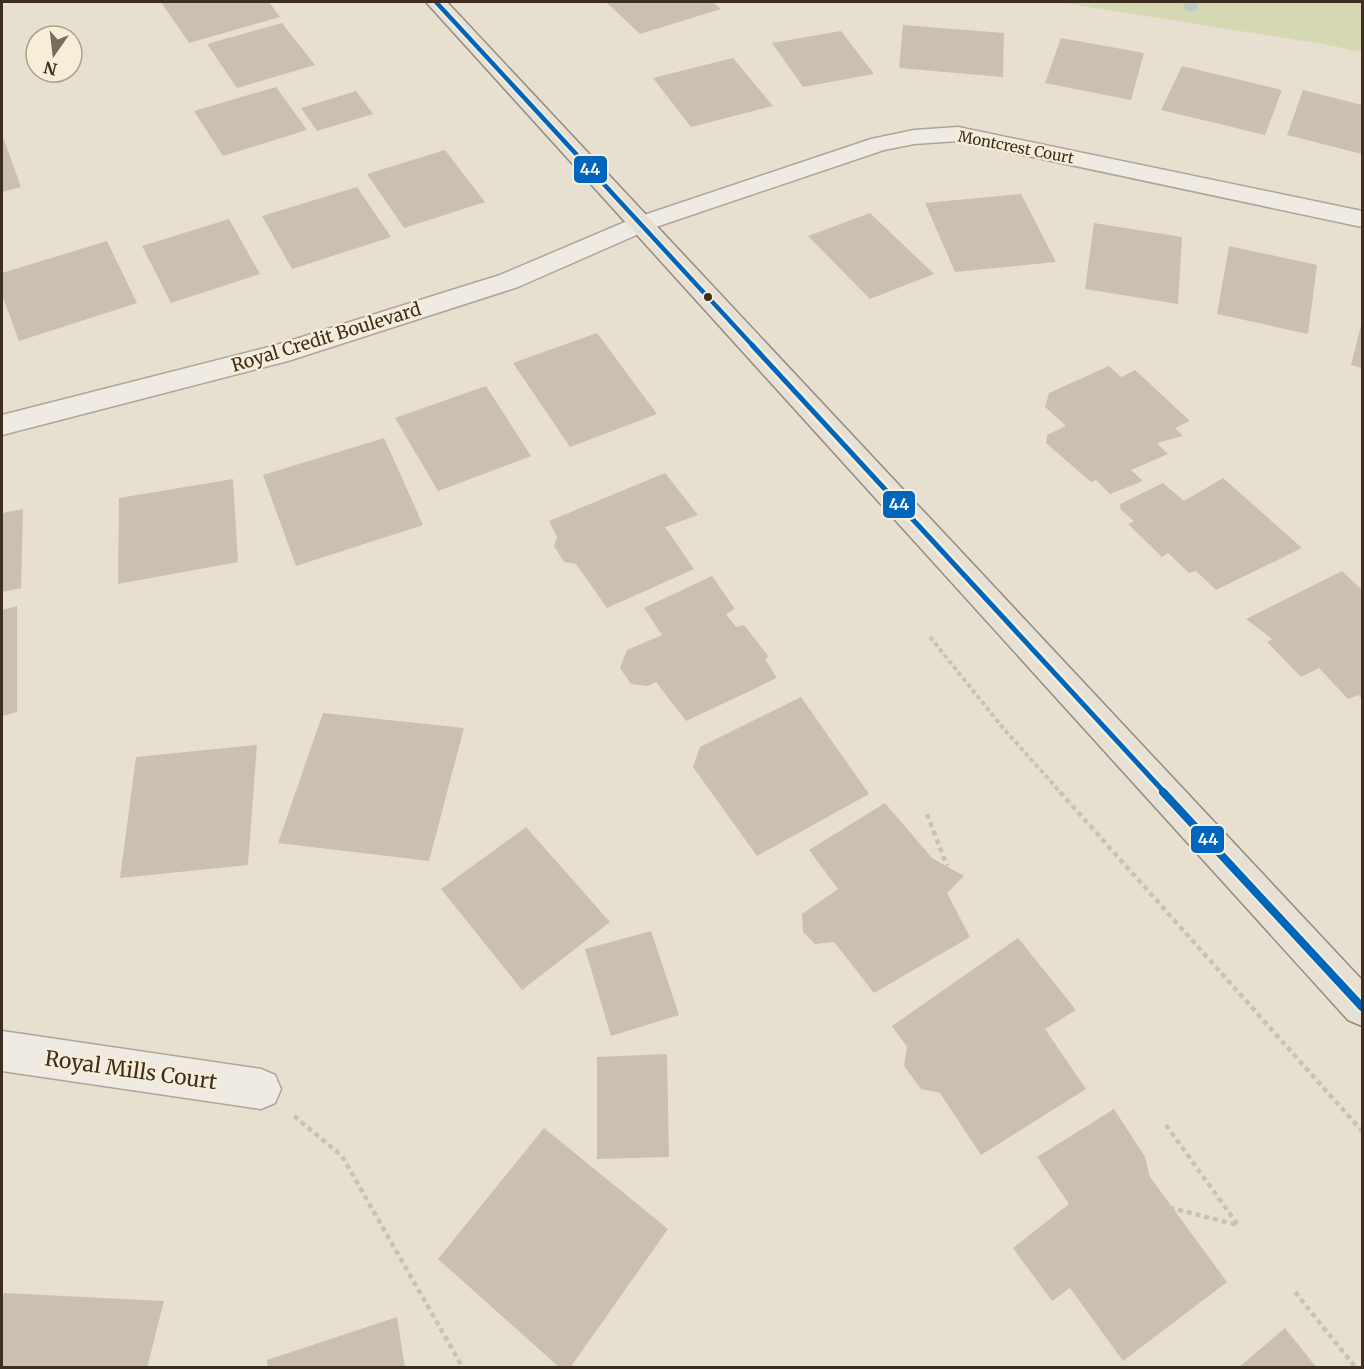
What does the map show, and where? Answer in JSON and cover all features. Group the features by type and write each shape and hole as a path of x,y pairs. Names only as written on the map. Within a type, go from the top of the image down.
{"main road":[{"path":"436,2 1362,1007"}],"street":[{"name":"Montcrest Court","path":"641,224 879,144 914,137 958,134 1362,219"},
{"name":"Royal Credit Boulevard","path":"2,425 278,354 508,280 641,224"},
{"name":"Royal Mills Court","path":"2,1050 261,1089"}],"path":[{"path":"930,637 1003,728 1362,1131"},
{"path":"927,814 947,866"},
{"path":"261,1089 342,1156 463,1368"},
{"path":"1166,1125 1238,1225 1172,1208"},
{"path":"1295,1292 1356,1368"}],"green space":[{"path":"1057,2 1362,2 1362,52 1322,44"}],"building":[{"path":"161,2 269,2 280,17 189,43"},
{"path":"606,2 713,2 721,9 640,34"},
{"path":"282,23 315,65 237,88 207,44"},
{"path":"903,25 1004,33 1003,77 899,68"},
{"path":"841,31 874,74 803,87 772,43"},
{"path":"1061,38 1144,53 1131,100 1045,83"},
{"path":"733,58 773,106 691,127 653,78"},
{"path":"1182,66 1282,90 1265,135 1161,110"},
{"path":"276,87 307,130 223,156 194,111"},
{"path":"1303,90 1362,105 1362,154 1287,135"},
{"path":"356,91 373,114 317,131 301,108"},
{"path":"2,134 21,187 2,192"},
{"path":"445,150 485,202 404,228 367,174"},
{"path":"357,187 391,237 292,269 262,216"},
{"path":"1021,194 1056,262 955,272 925,203"},
{"path":"870,213 934,274 870,299 808,236"},
{"path":"229,219 260,274 171,303 142,246"},
{"path":"1094,223 1182,237 1178,304 1085,289"},
{"path":"107,241 137,303 19,341 2,295 2,273"},
{"path":"1229,246 1317,265 1308,334 1217,314"},
{"path":"1362,321 1362,368 1351,365"},
{"path":"597,333 657,414 570,447 513,363"},
{"path":"1109,366 1121,377 1135,370 1190,421 1175,428 1183,436 1157,443 1168,454 1131,470 1143,481 1110,494 1096,480 1091,482 1046,443 1047,435 1066,426 1045,407 1049,393"},
{"path":"486,386 531,456 438,491 395,418"},
{"path":"384,438 423,525 296,566 263,475"},
{"path":"665,473 698,515 665,527 694,569 607,608 576,564 564,562 554,546 557,537 549,521"},
{"path":"1223,478 1302,548 1216,590 1196,571 1189,573 1168,553 1162,557 1128,524 1134,521 1121,510 1120,504 1163,483 1184,501"},
{"path":"233,479 238,562 118,584 119,498"},
{"path":"23,509 21,588 2,592 2,513"},
{"path":"1342,571 1362,590 1362,700 1359,695 1348,699 1319,668 1301,677 1267,642 1272,639 1246,619"},
{"path":"712,576 735,609 726,614 736,627 744,625 769,657 765,659 777,678 686,721 656,682 647,686 631,684 620,668 627,650 662,635 644,608"},
{"path":"17,606 17,712 2,716 2,610"},
{"path":"801,697 869,794 757,856 693,767 700,747"},
{"path":"323,713 464,728 429,861 278,843"},
{"path":"257,745 248,865 120,878 136,757"},
{"path":"885,803 932,858 964,876 947,893 970,937 874,993 834,942 815,944 803,932 802,914 838,889 809,850"},
{"path":"526,827 610,922 522,990 441,889"},
{"path":"651,931 679,1015 611,1036 585,949"},
{"path":"1018,938 1076,1010 1045,1029 1086,1089 981,1155 940,1093 921,1089 904,1066 907,1047 892,1026"},
{"path":"667,1054 669,1157 597,1159 597,1057"},
{"path":"1114,1109 1145,1157 1150,1177 1227,1282 1123,1361 1070,1288 1052,1301 1013,1248 1069,1204 1037,1157"},
{"path":"544,1128 668,1229 570,1368 560,1368 438,1259"},
{"path":"4,1293 164,1301 147,1368 2,1368 2,1300"},
{"path":"397,1317 405,1368 268,1368 267,1360"},
{"path":"1285,1328 1317,1368 1238,1368"}],"transit line":[{"name":"44","path":"436,2 1362,1007"}]}
